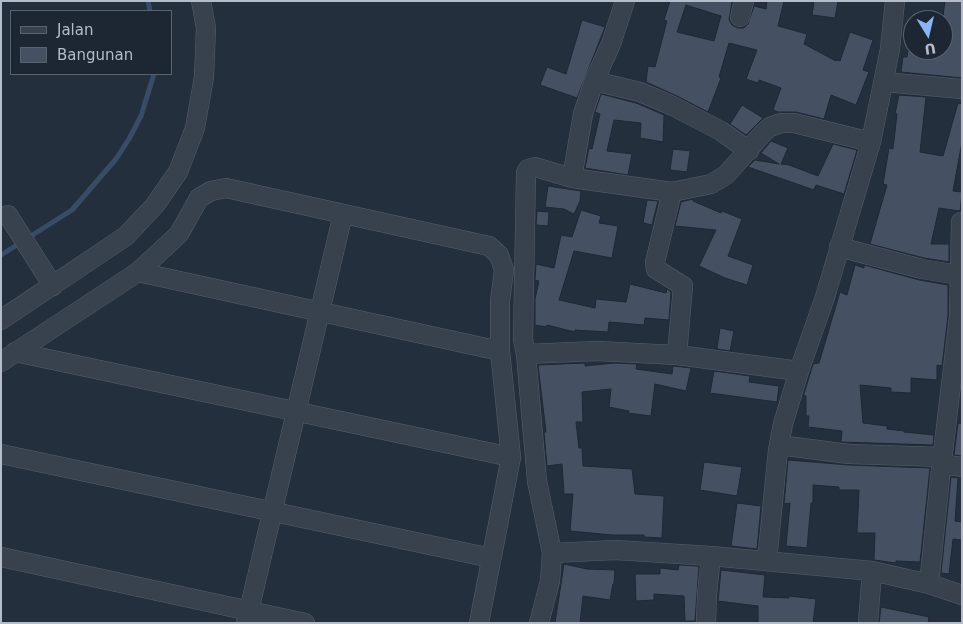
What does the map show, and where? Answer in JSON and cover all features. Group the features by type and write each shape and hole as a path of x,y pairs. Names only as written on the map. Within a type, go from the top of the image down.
{"street":[{"path":"1,320 126,236 155,205 178,172 194,128 204,77 206,28 201,1"},
{"path":"572,178 583,114 594,81 611,44 625,1"},
{"path":"767,561 779,446 785,417 825,297 838,247 871,142 890,49 895,1"},
{"path":"594,81 640,92 673,106 713,126 749,150"},
{"path":"884,82 962,89"},
{"path":"539,623 550,582 552,553 537,481 526,354 523,340 526,173 531,167 535,167 572,178 672,192 711,184 726,175 770,127 781,123 794,123 871,142"},
{"path":"8,357 138,272 179,234 199,198 211,191 226,188 489,246 499,255 504,270 500,301 500,351 511,457 479,623"},
{"path":"672,192 655,262 656,269 683,286 678,355"},
{"path":"247,617 343,214"},
{"path":"8,215 53,286"},
{"path":"929,584 958,327 961,222"},
{"path":"838,247 922,269 959,274"},
{"path":"138,272 500,351"},
{"path":"526,354 597,351 678,355 799,371"},
{"path":"8,357 296,412 511,457"},
{"path":"779,446 849,454 942,460 962,467"},
{"path":"1,454 492,558"},
{"path":"552,553 616,550 711,556 872,571 929,584 962,595"},
{"path":"706,623 711,556"},
{"path":"1,557 247,617 305,623"},
{"path":"868,623 872,571"}],"building":[{"path":"670,1 732,1 729,20 732,25 744,28 748,24 754,6 766,9 767,1 784,1 778,26 807,34 804,44 836,61 840,61 850,32 873,40 863,70 869,72 856,105 831,95 824,119 796,112 778,112 773,110 781,88 759,80 758,83 746,79 757,50 729,43 719,77 721,78 708,112 646,82 648,66 655,67 667,21 664,20","holes":["686,5 721,16 714,41 677,32"]},
{"path":"814,1 838,1 835,18 812,15"},
{"path":"945,1 962,1 962,78 901,72 903,57 903,60 953,60 953,10 944,10"},
{"path":"582,20 605,27 577,98 540,85 547,67 566,74"},
{"path":"601,94 636,103 664,115 663,142 640,138 641,123 614,120 607,151 632,154 628,175 585,168 589,148 592,149 600,114 595,112"},
{"path":"899,95 926,97 920,152 943,156 958,103 962,104 962,142 953,191 962,192 960,211 939,208 931,244 949,244 949,262 924,258 870,244 887,185 883,184 889,148 893,149 897,114 895,114"},
{"path":"742,105 763,118 746,135 730,124"},
{"path":"771,141 788,148 781,164 789,165 818,176 833,144 857,150 844,194 816,185 814,190 748,167 755,160 779,164 761,153"},
{"path":"673,149 690,151 687,172 670,170"},
{"path":"548,186 581,191 580,201 574,214 564,209 545,207"},
{"path":"693,199 693,201 721,213 722,211 742,219 728,256 753,265 747,285 725,278 699,266 716,230 675,226 681,202"},
{"path":"647,200 658,201 652,225 643,223"},
{"path":"581,210 601,216 599,223 618,226 612,258 574,251 559,300 595,308 596,299 626,302 630,284 666,293 667,289 671,292 669,320 645,318 644,325 609,322 608,332 575,330 575,332 547,325 546,327 535,325 535,299 539,281 535,280 536,264 554,268 561,235 572,237"},
{"path":"537,211 549,212 548,226 536,225"},
{"path":"855,265 864,268 864,265 919,280 948,285 948,316 942,366 937,365 937,380 911,378 911,393 891,392 891,388 860,385 863,423 887,426 887,429 904,432 934,435 933,445 841,442 842,431 808,427 809,416 806,416 806,396 804,394 813,364 819,363 840,292 847,295"},
{"path":"720,328 734,331 730,351 717,349"},
{"path":"585,363 585,366 614,363 637,364 636,369 672,374 673,366 691,368 686,391 655,384 651,416 628,413 629,411 609,407 611,389 582,392 583,422 576,422 579,448 582,448 583,466 632,469 635,494 664,496 662,538 644,537 644,535 612,535 570,531 573,494 564,494 562,464 547,466 544,432 546,432 538,365"},
{"path":"714,371 750,376 749,382 779,386 777,402 710,393"},
{"path":"958,423 962,424 962,456 954,455"},
{"path":"788,460 849,465 930,468 920,562 896,561 896,563 874,560 875,533 857,533 859,490 839,490 839,487 813,485 813,503 811,503 807,548 786,546 790,503 784,504"},
{"path":"704,462 742,467 737,496 700,490"},
{"path":"951,477 958,478 955,521 962,522 962,540 953,539 949,574 941,573"},
{"path":"737,503 761,506 757,549 731,546"},
{"path":"564,564 587,569 615,570 610,600 583,596 580,623 555,623"},
{"path":"679,565 699,566 695,621 685,621 684,596 654,594 654,600 636,601 635,574 660,574 660,568 678,570"},
{"path":"721,570 765,575 763,597 789,598 789,596 816,599 813,623 758,623 758,606 718,601"},
{"path":"881,607 929,617 928,623 879,623"}],"waterway":[{"path":"148,1 150,10"},
{"path":"1,255 72,210 116,159 141,116 154,75"}]}
